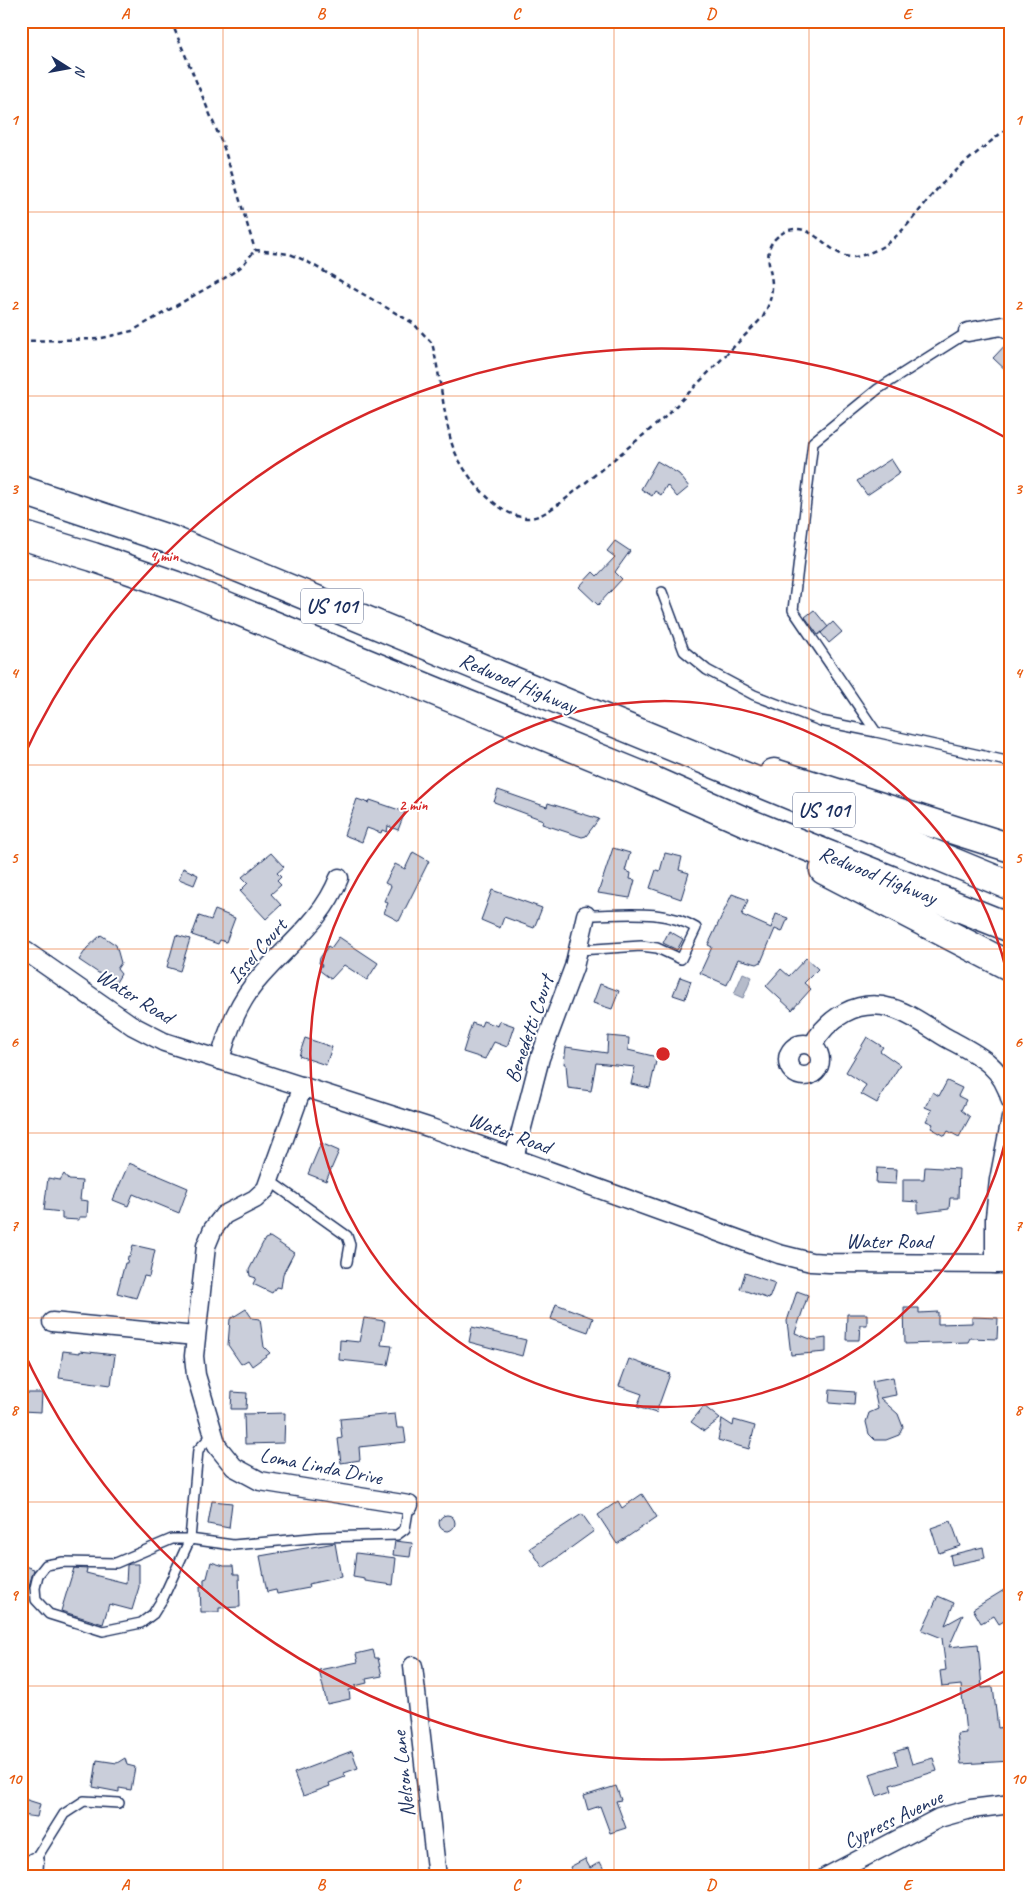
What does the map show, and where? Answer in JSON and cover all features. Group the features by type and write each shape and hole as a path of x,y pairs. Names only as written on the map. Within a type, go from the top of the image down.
{"highway":[{"name":"Redwood Highway","path":"21,490 170,540 1011,886"},
{"name":"Redwood Highway","path":"21,535 93,557 184,589 640,775 746,822 1011,928"},
{"path":"638,733 820,786 937,826 1011,848"},
{"path":"746,822 807,862 1011,967"}],"street":[{"path":"968,332 1002,326 1011,330"},
{"name":"Issel Court","path":"220,1060 228,1028 242,1002 260,977 319,916 331,898 339,878"},
{"name":"Benedetti Court","path":"514,1158 540,1058 579,950 586,915"},
{"name":"Water Road","path":"21,948 141,1030 179,1048 431,1128 730,1238 795,1259 829,1263 1003,1264"},
{"path":"812,1046 826,1025 846,1012 871,1005 890,1007 985,1060 1003,1079 1011,1101"},
{"name":"Loma Linda Drive","path":"303,1086 270,1181 262,1195 224,1215 209,1236 196,1336 196,1375 217,1446 228,1461 242,1473 260,1481 409,1505"},
{"path":"1003,1264 995,1217 999,1180 1011,1118"},
{"path":"52,1322 196,1336"},
{"name":"Nelson Lane","path":"413,1666 437,1877"},
{"name":"Cypress Avenue","path":"826,1877 939,1818 971,1809 1011,1804"}],"lane":[{"path":"876,732 793,610 813,442 878,389 968,332"},
{"path":"662,592 684,651 707,670 754,695 821,721 1011,762"},
{"path":"579,950 641,946 657,948 681,959 696,928 671,917 651,914 586,915"},
{"path":"270,1181 347,1236 350,1245 347,1262"},
{"path":"212,1434 198,1450 190,1539 163,1598 153,1614 141,1623 104,1631 49,1614 36,1600 35,1588 38,1575 46,1565 63,1562 116,1563 172,1539 190,1539 240,1544 322,1537 397,1535 405,1529 409,1505"},
{"path":"34,1869 64,1814 84,1801 119,1803"}],"path":[{"path":"171,21 224,148 255,250"},
{"path":"255,250 290,254 306,261 373,299 422,331 432,344 452,442 460,462 483,491 500,508 513,516 530,518 544,514 562,502 664,418 762,317 770,302 772,286 768,257 770,246 776,237 790,230 804,230 818,236 838,253 853,257 879,249 907,225 942,184 1011,125"},
{"path":"21,341 98,339 132,331 228,276 242,266 255,250"}],"water":[{"path":"743,973 752,977 743,998 734,994"}],"building":[{"path":"1011,340 1011,375 993,358"},
{"path":"891,459 900,473 867,495 857,481"},
{"path":"657,461 679,474 689,487 677,497 667,485 661,495 655,491 652,496 641,489"},
{"path":"615,541 630,551 615,572 622,579 598,605 579,587 593,572 597,576 615,557 607,551"},
{"path":"814,610 828,627 818,635 805,617"},
{"path":"833,622 842,632 829,643 821,633"},
{"path":"498,790 547,807 548,803 599,819 586,836 582,837 542,824 543,820 494,802"},
{"path":"357,799 369,803 370,800 405,812 398,830 388,826 387,832 382,830 381,833 367,828 362,842 344,835"},
{"path":"613,848 630,853 625,871 631,873 630,879 635,880 630,898 598,893"},
{"path":"413,852 429,861 399,921 384,913 388,903 384,901 391,886 385,883 395,864 405,869"},
{"path":"271,853 284,867 277,873 281,877 277,881 281,885 271,894 281,905 266,919 240,891 248,883 242,877"},
{"path":"665,853 682,857 679,870 689,873 681,899 650,888 656,870 660,871"},
{"path":"183,868 198,875 194,885 179,879"},
{"path":"492,890 542,908 534,928 504,917 500,928 481,920"},
{"path":"732,894 748,900 742,915 771,928 776,914 788,918 782,932 775,929 761,962 757,964 738,959 727,985 700,973 712,947 708,945"},
{"path":"215,910 235,918 226,942 220,940 218,944 192,935 199,916 211,920"},
{"path":"669,931 683,939 677,950 663,943"},
{"path":"101,935 116,945 121,963 117,969 121,974 115,984 79,960 87,948"},
{"path":"176,935 190,939 180,971 167,967"},
{"path":"339,937 378,963 367,980 344,965 331,979 319,970 322,965 319,963 320,958 328,946 331,948"},
{"path":"806,958 818,969 804,983 811,989 792,1010 766,986 781,969 789,976"},
{"path":"680,977 691,981 685,999 673,995"},
{"path":"600,984 619,991 612,1009 593,1003"},
{"path":"483,1021 498,1026 500,1021 514,1026 507,1047 494,1042 485,1059 463,1052 472,1023 481,1026"},
{"path":"608,1036 629,1038 628,1050 657,1057 650,1088 631,1084 635,1067 596,1063 591,1091 568,1088 566,1064 564,1064 566,1047 607,1053"},
{"path":"867,1037 883,1047 880,1051 900,1065 877,1103 861,1094 866,1085 846,1072"},
{"path":"305,1038 332,1047 326,1065 299,1056"},
{"path":"947,1081 962,1088 958,1096 966,1100 961,1110 970,1117 959,1137 948,1131 945,1136 931,1128 933,1124 926,1121 932,1110 925,1107 933,1092 939,1096"},
{"path":"321,1143 339,1151 326,1181 308,1174"},
{"path":"129,1163 188,1188 179,1213 133,1194 128,1206 113,1200"},
{"path":"925,1167 959,1169 958,1198 950,1198 949,1209 918,1213 918,1202 903,1201 903,1179 924,1179"},
{"path":"877,1168 897,1169 896,1184 876,1183"},
{"path":"64,1174 69,1180 82,1181 80,1200 88,1201 87,1217 79,1217 79,1220 62,1219 62,1212 44,1210 48,1178 60,1180"},
{"path":"270,1237 294,1253 283,1274 281,1288 276,1287 272,1293 253,1284 256,1278 250,1276 249,1270 265,1239"},
{"path":"133,1245 155,1250 149,1277 144,1276 136,1298 117,1293 125,1263 127,1263"},
{"path":"745,1273 775,1283 769,1299 740,1289"},
{"path":"797,1291 808,1295 795,1333 813,1340 826,1338 826,1352 791,1355 787,1321"},
{"path":"556,1304 593,1318 588,1332 551,1319"},
{"path":"904,1308 919,1308 919,1313 938,1312 938,1324 972,1323 972,1317 998,1318 997,1339 970,1338 968,1342 905,1344"},
{"path":"246,1309 252,1318 260,1319 264,1347 270,1353 252,1366 248,1360 241,1364 228,1345 230,1319"},
{"path":"847,1314 867,1314 867,1325 860,1325 859,1340 846,1340"},
{"path":"364,1318 385,1321 381,1345 392,1346 388,1365 339,1360 340,1340 359,1342"},
{"path":"472,1327 526,1340 522,1356 469,1342"},
{"path":"63,1351 115,1355 111,1385 59,1378"},
{"path":"629,1359 670,1374 656,1413 637,1407 642,1394 619,1386"},
{"path":"893,1377 896,1395 880,1398 898,1414 903,1427 899,1435 886,1440 875,1440 869,1434 866,1422 869,1413 878,1409 872,1381"},
{"path":"830,1390 855,1392 854,1405 829,1403"},
{"path":"232,1392 247,1393 246,1409 231,1409"},
{"path":"21,1393 42,1393 41,1412 21,1411"},
{"path":"704,1406 720,1419 704,1431 691,1422"},
{"path":"285,1413 284,1443 245,1444 244,1414"},
{"path":"395,1414 397,1428 404,1428 406,1442 359,1447 360,1460 341,1463 338,1439 342,1438 340,1419"},
{"path":"722,1419 733,1426 734,1420 755,1426 749,1449 718,1440"},
{"path":"642,1494 657,1517 617,1544 598,1515 618,1501 622,1508"},
{"path":"212,1501 232,1503 229,1528 208,1524"},
{"path":"582,1514 594,1531 543,1568 530,1548"},
{"path":"444,1515 450,1515 455,1520 453,1529 444,1531 439,1526 439,1520"},
{"path":"951,1521 960,1546 939,1553 931,1528"},
{"path":"395,1541 412,1543 410,1557 393,1555"},
{"path":"335,1543 341,1577 308,1584 309,1588 277,1594 276,1590 267,1592 260,1556"},
{"path":"983,1547 985,1558 952,1565 950,1555"},
{"path":"356,1553 396,1558 393,1585 365,1581 365,1579 353,1577"},
{"path":"211,1562 224,1566 233,1566 234,1574 239,1574 240,1607 219,1608 219,1612 201,1612 200,1586 204,1586 204,1579 207,1578"},
{"path":"139,1564 139,1587 132,1610 109,1604 103,1624 61,1611 74,1568 87,1569 86,1573 126,1583 127,1565"},
{"path":"21,1565 34,1569 24,1602 21,1602"},
{"path":"1004,1590 1011,1602 1011,1617 999,1624 994,1616 981,1623 973,1609"},
{"path":"938,1596 954,1603 945,1625 963,1615 949,1647 978,1644 982,1688 993,1687 998,1728 1011,1726 1011,1761 961,1764 957,1734 966,1733 961,1685 942,1687 940,1671 946,1670 942,1638 922,1630"},
{"path":"373,1650 375,1658 378,1658 382,1676 366,1679 367,1683 355,1686 356,1689 349,1690 350,1699 327,1704 319,1670 358,1662 356,1654"},
{"path":"907,1748 912,1764 933,1758 937,1771 890,1785 892,1791 877,1796 870,1774 898,1765 894,1752"},
{"path":"352,1751 358,1768 344,1773 345,1777 329,1783 330,1786 303,1796 294,1773"},
{"path":"125,1758 127,1765 135,1767 131,1790 119,1788 119,1792 93,1787 97,1760 117,1763"},
{"path":"616,1786 621,1800 616,1801 626,1828 610,1833 600,1806 588,1810 584,1796"},
{"path":"21,1798 40,1804 37,1817 21,1815"},
{"path":"585,1859 590,1868 600,1862 608,1877 573,1877 570,1867"}]}
